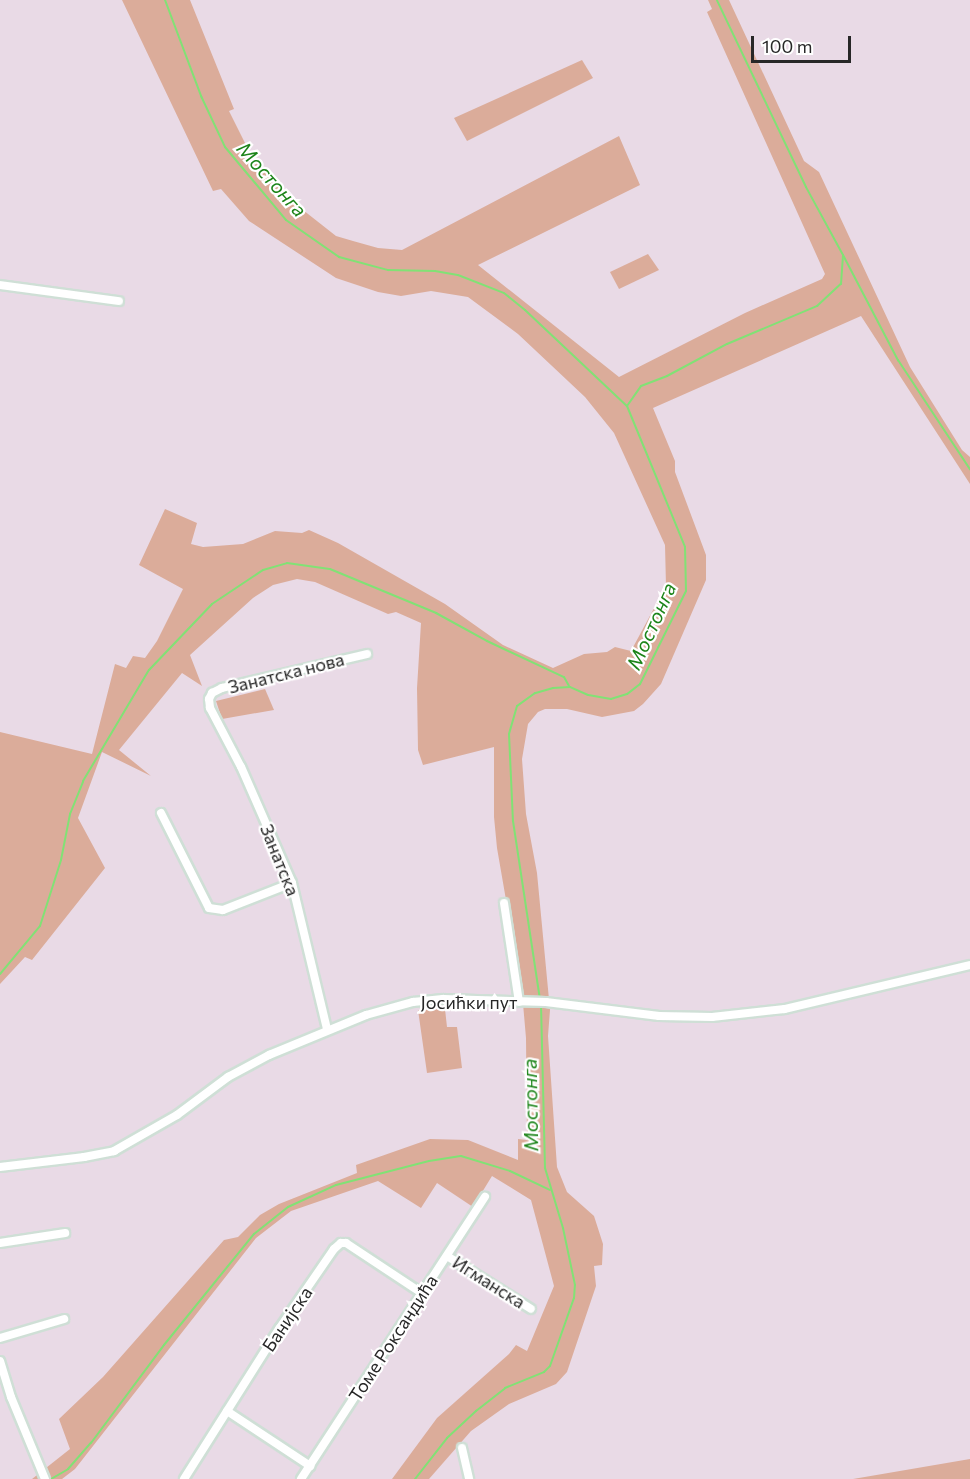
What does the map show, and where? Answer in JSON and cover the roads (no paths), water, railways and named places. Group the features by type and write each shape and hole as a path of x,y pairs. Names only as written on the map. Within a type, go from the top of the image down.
{"street":[{"path":"0,285 119,301"},
{"name":"Занатска нова","path":"209,699 212,693 222,688 367,654"},
{"name":"Занатска","path":"209,699 210,708 241,767 292,883 327,1029"},
{"path":"161,813 209,908 223,910 292,883"},
{"path":"504,903 522,1002"},
{"name":"Јосићки пут","path":"0,1167 114,1151 177,1115 202,1094 240,1070 327,1029 413,1002 443,999 546,1002 659,1016 735,1016 785,1009 970,965"},
{"name":"Томе Роксандића","path":"301,1479 485,1197"},
{"path":"0,1243 65,1233"},
{"name":"Банијска","path":"184,1479 279,1329 334,1249 341,1243 346,1243 423,1294"},
{"name":"Игманска","path":"447,1256 531,1309"},
{"path":"0,1338 64,1319"},
{"path":"0,1361 11,1397 44,1477"},
{"path":"227,1411 310,1466"},
{"path":"462,1448 469,1479"}],"waterway":[{"name":"Мостонга","path":"165,0 201,96 225,147 286,220 339,257 388,270 435,271 458,275 504,293 525,310 627,406 685,547 686,591 640,684 627,694 611,699 588,695 570,687 553,688 535,693 517,706 509,734 513,821 540,999"},
{"path":"627,406 641,386 667,376 727,344 817,306 841,284 843,255 806,187 717,0"},
{"path":"843,255 898,360 970,469"},
{"path":"0,974 40,926 61,860 70,814 83,781 149,670 212,604 263,570 287,563 330,569 436,613 487,641 564,677 569,686"},
{"name":"Мостонга","path":"415,1479 447,1438 476,1411 505,1388 544,1372 550,1366 574,1298 575,1285 563,1228 545,1168 541,1005"},
{"path":"51,1479 68,1469 91,1443 164,1345 254,1234 288,1207 336,1185 429,1161 461,1156 510,1171 550,1190"}]}
